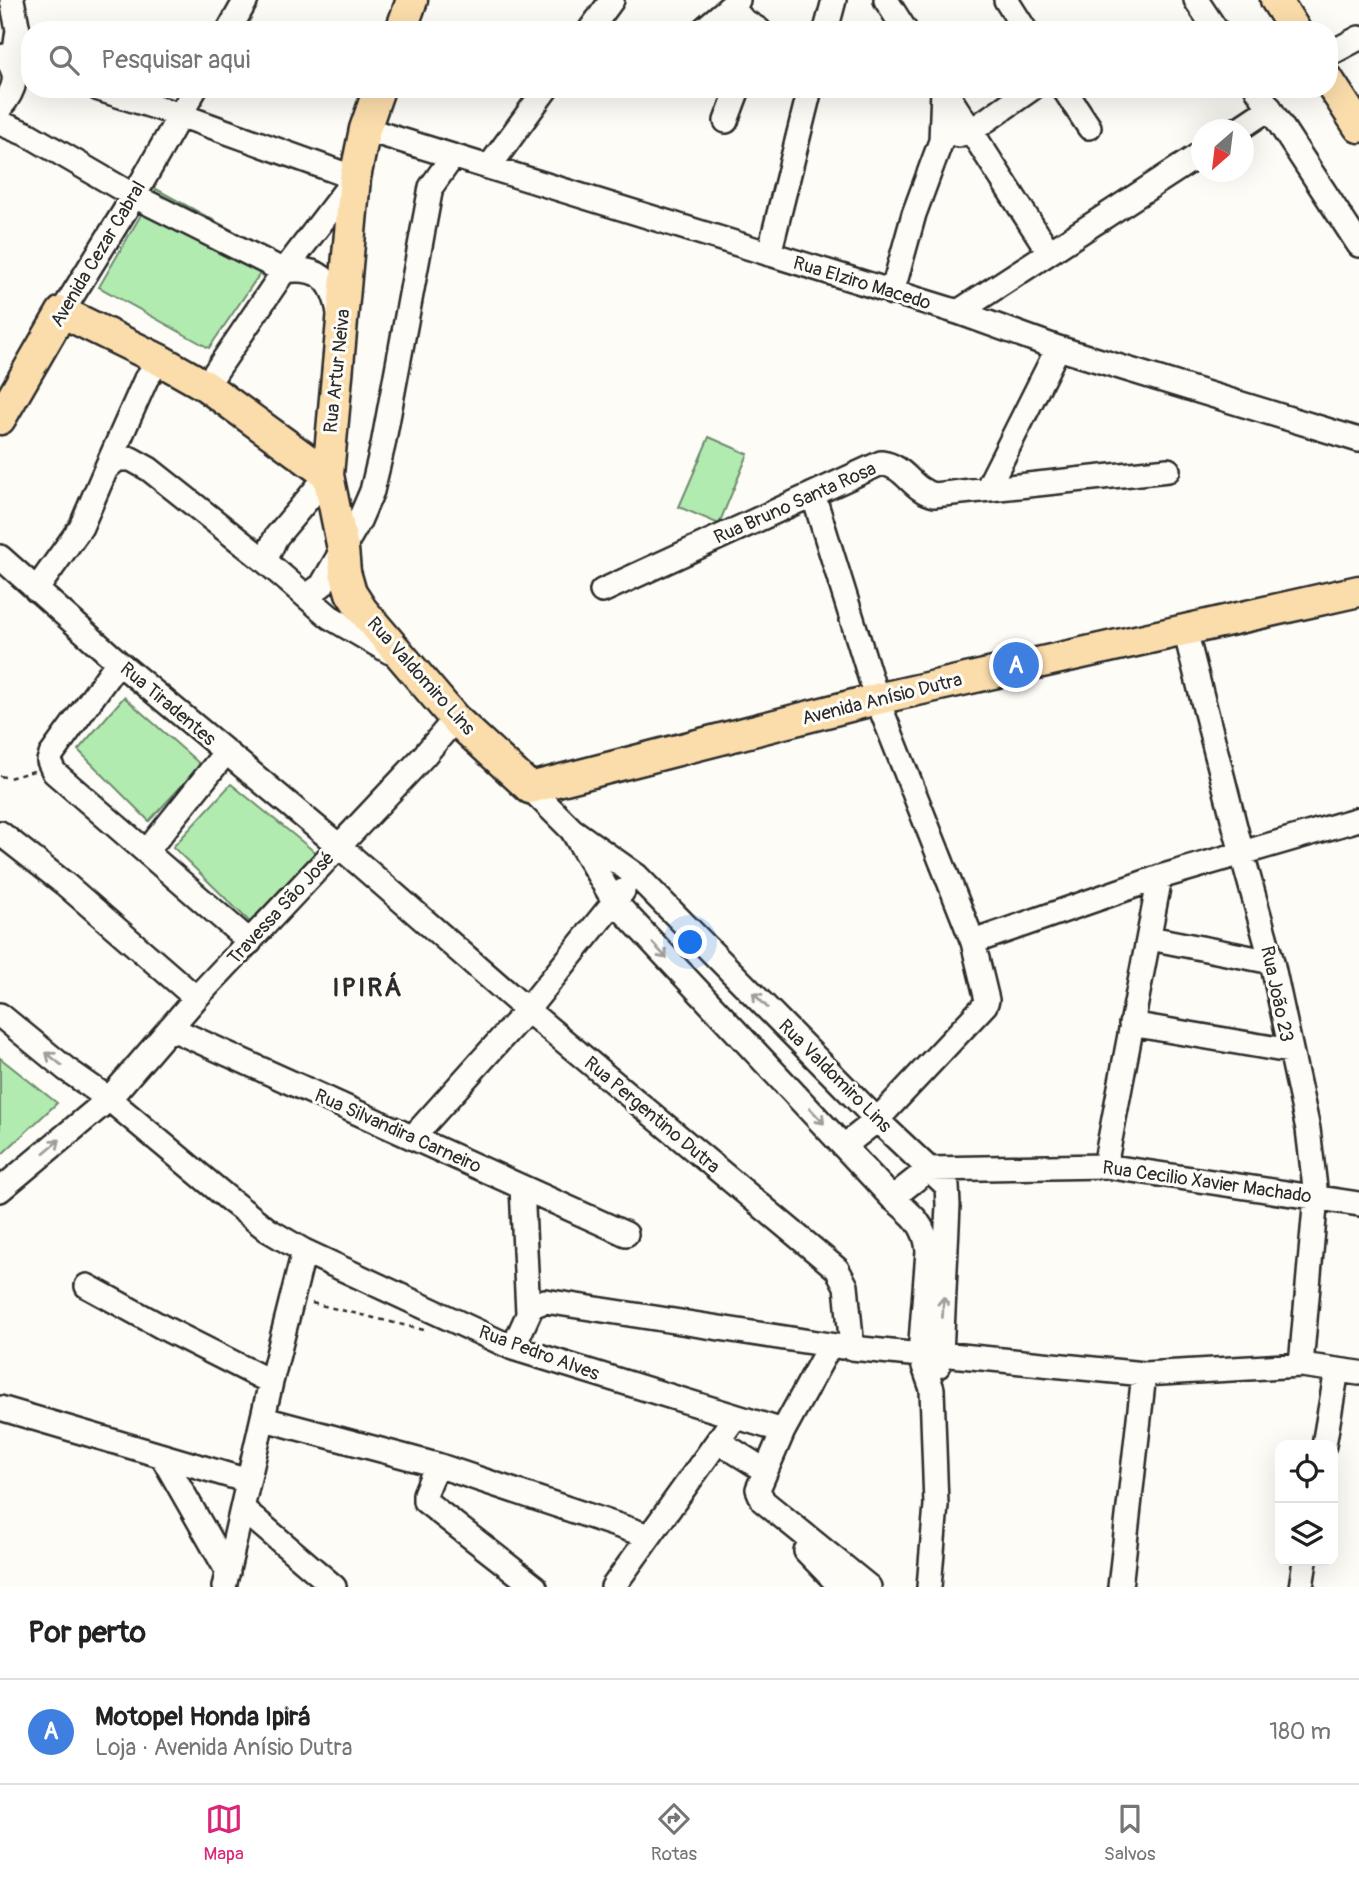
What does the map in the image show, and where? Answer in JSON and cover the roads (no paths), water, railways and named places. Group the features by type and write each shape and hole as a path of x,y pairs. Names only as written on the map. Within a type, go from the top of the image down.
{"main road":[{"path":"404,21 412,0"},
{"path":"1276,0 1289,21"},
{"path":"1338,95 1358,125"},
{"name":"Rua Artur Neiva","path":"362,610 348,583 328,475 355,178 365,129 376,98"},
{"path":"62,312 160,360 206,386 328,475"},
{"name":"Avenida Cezar Cabral","path":"3,406 62,312"},
{"name":"Avenida Anísio Dutra","path":"530,789 877,699 1359,591"},
{"name":"Rua Valdomiro Lins","path":"362,610 455,719 530,789"}],"street":[{"path":"0,108 9,97 14,84 18,30 12,0"},
{"path":"234,21 246,0"},
{"path":"596,21 611,0"},
{"path":"828,21 834,0"},
{"path":"886,0 899,21"},
{"path":"1006,0 1019,21"},
{"path":"1196,0 1210,21"},
{"path":"713,21 734,3 745,21"},
{"path":"1338,49 1359,38"},
{"path":"127,98 355,178 284,271 206,386"},
{"name":"Avenida Cezar Cabral","path":"62,312 134,196 190,98"},
{"path":"489,167 539,98"},
{"path":"726,121 735,98"},
{"path":"769,254 808,98"},
{"path":"892,293 915,214 942,141 944,98"},
{"path":"950,98 1049,252"},
{"path":"942,141 971,131 1018,98"},
{"path":"1070,98 1089,127"},
{"path":"1247,119 1264,99 1359,245"},
{"path":"0,123 29,135 134,196 284,271 304,268 320,274 337,299 341,323"},
{"name":"Rua Elziro Macedo","path":"365,129 1359,440"},
{"path":"307,596 322,585 359,521 372,491 431,187 453,156"},
{"path":"958,313 1191,160"},
{"path":"987,489 1058,348"},
{"path":"36,590 81,527 146,379 160,360"},
{"path":"106,469 117,459 131,459 149,469 265,561 330,617 410,665"},
{"name":"Rua Bruno Santa Rosa","path":"602,591 881,463 898,468 920,491 934,495 1168,470"},
{"path":"265,561 276,537 328,475"},
{"path":"813,494 877,699 973,942 987,1000 877,1120 844,1146"},
{"name":"Rua Tiradentes","path":"0,557 118,662 339,846"},
{"name":"Rua João 23","path":"1185,630 1272,962 1308,1129 1316,1196 1301,1365"},
{"path":"118,662 51,755 52,769 250,942"},
{"name":"Travessa São José","path":"0,1190 108,1099 196,999 455,719"},
{"path":"147,850 226,752"},
{"name":"Rua Valdomiro Lins","path":"530,789 572,830 637,876 877,1120 947,1186 931,1354"},
{"path":"973,942 1160,877 1359,819"},
{"name":"Rua Valdomiro Lins","path":"572,830 614,901 892,1198 912,1214 927,1235 936,1505 929,1587"},
{"path":"0,833 65,884 196,999"},
{"name":"Rua Pergentino Dutra","path":"339,846 527,1010 837,1269 846,1286 841,1346"},
{"path":"412,1137 527,1010 637,876"},
{"path":"1105,1166 1160,877"},
{"path":"1150,938 1272,962"},
{"name":"Rua Pedro Alves","path":"0,1015 268,1230 304,1251 513,1348 783,1431"},
{"path":"1132,1024 1290,1051"},
{"name":"Rua Silvandira Carneiro","path":"170,1028 626,1234"},
{"name":"Rua Cecilio Xavier Machado","path":"929,1169 1105,1166 1359,1204"},
{"path":"892,1198 929,1169"},
{"path":"522,1187 528,1313"},
{"path":"226,1579 304,1251"},
{"path":"86,1286 271,1382"},
{"path":"513,1348 532,1306 545,1301 841,1346 1144,1374 1301,1365 1348,1371 1326,1440"},
{"path":"841,1346 783,1431 758,1489 763,1501 841,1587"},
{"path":"1119,1587 1144,1374"},
{"path":"0,1408 248,1482"},
{"path":"613,1587 735,1417"},
{"path":"264,1419 437,1465 649,1536"},
{"path":"718,1441 764,1470"},
{"path":"162,1456 226,1579"},
{"path":"437,1465 425,1494 425,1501 535,1587"},
{"path":"763,1501 869,1587"},
{"path":"243,1509 334,1587"},
{"path":"1301,1587 1304,1566"}],"place":[{"name":"Motopel Honda Ipirá","path":"1016,665"}],"district":[{"name":"IPIRÁ","path":"368,988"}]}
